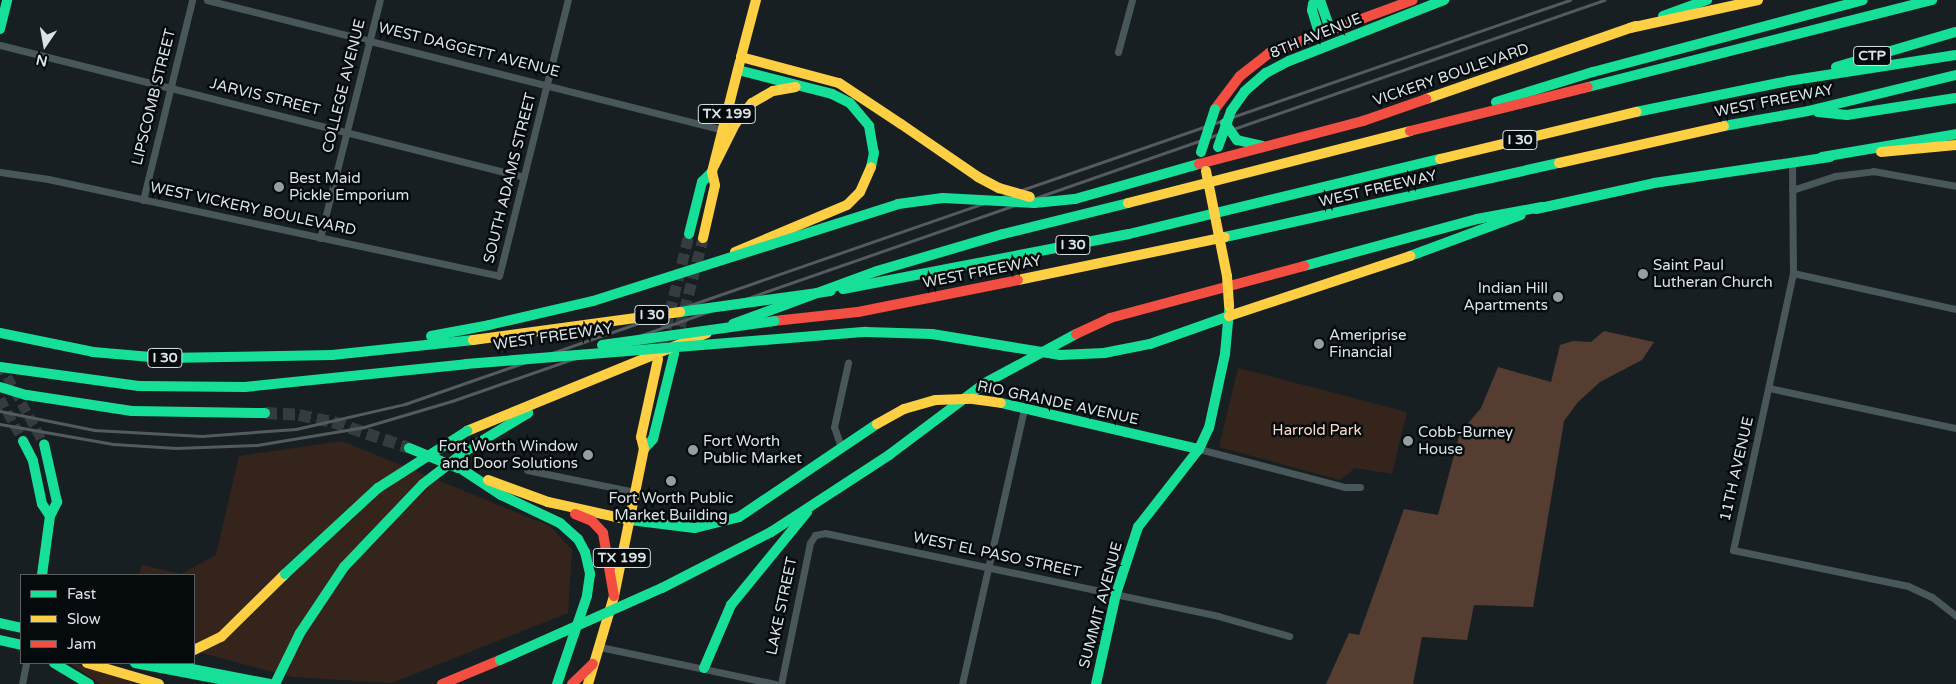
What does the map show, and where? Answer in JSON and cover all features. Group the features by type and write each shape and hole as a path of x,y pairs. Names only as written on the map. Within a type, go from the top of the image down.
{"main road":[{"path":"0,29 7,0"},
{"path":"756,0 741,57 839,83 968,171 1000,188 1029,196 1075,199"},
{"path":"1319,33 1312,10 1313,4 1319,0 1330,29"},
{"name":"8TH AVENUE","path":"1203,167 1201,152 1207,126 1222,98 1258,60 1319,33 1412,0"},
{"name":"8TH AVENUE","path":"1215,159 1225,123 1245,91 1266,73 1289,61 1444,0"},
{"name":"VICKERY BOULEVARD","path":"1215,159 1266,147 1394,111 1707,0"},
{"path":"1630,28 1758,0"},
{"path":"1343,149 1593,72 1864,0"},
{"path":"195,649 225,633 340,520 391,478 467,430 692,339 921,258 1932,0"},
{"name":"CTP","path":"1788,81 1956,32"},
{"name":"WEST FREEWAY","path":"0,333 94,352 163,358 332,355 473,340 831,291 1129,234 1654,108 1788,81 1956,55"},
{"name":"TX 199","path":"703,238 715,185 713,169 741,57"},
{"path":"705,265 847,205 865,185 873,161 872,136 862,114 842,98 808,87 738,70"},
{"name":"WEST FREEWAY","path":"0,367 40,375 156,387 245,388 332,381 858,312 1330,216 1688,133 1808,111 1956,75"},
{"path":"713,169 735,124 752,103 773,91 808,87"},
{"path":"1808,111 1847,115 1956,98"},
{"path":"1225,123 1238,140 1266,147"},
{"path":"442,684 662,588 771,532 888,455 985,383 1051,345 1110,318 1477,219 1654,183 1956,134"},
{"path":"1822,157 1956,145"},
{"path":"332,355 483,327 593,301 872,210 912,201 960,198 1048,203 1075,199 1203,167 1215,159"},
{"name":"SUMMIT AVENUE","path":"1096,684 1116,594 1138,527 1199,450 1209,428 1217,394 1229,311 1203,167"},
{"name":"TX 199","path":"689,234 702,182 713,169"},
{"path":"466,364 866,332 932,334 1060,355 1104,353 1150,344 1229,311 1342,279 1542,207"},
{"name":"TX 199","path":"644,449 653,439 674,354"},
{"name":"TX 199","path":"588,684 614,596 644,449 641,437 658,359"},
{"path":"0,387 27,395 132,411 265,412"},
{"path":"274,684 300,633 344,567 423,484 470,448 565,391"},
{"name":"RIO GRANDE AVENUE","path":"548,502 630,520 687,528 731,520 757,507 841,447 877,424 904,409 941,399 979,399 1199,450"},
{"path":"23,441 33,461 42,504 50,516"},
{"path":"42,574 50,516 57,502 44,444"},
{"path":"409,448 548,502 599,528 608,550 614,596"},
{"path":"463,470 501,495 560,523 578,539 585,552 589,588 565,668 556,684"},
{"path":"704,668 713,641 732,605 816,502"},
{"path":"0,623 20,628"},
{"path":"0,640 20,645"},
{"path":"572,684 594,663"},
{"path":"56,664 89,684"},
{"path":"91,664 159,684"},
{"path":"139,664 184,675 245,684"},
{"path":"166,664 270,684"},
{"path":"451,684 470,673"}],"street":[{"name":"LIPSCOMB STREET","path":"143,200 192,0"},
{"name":"WEST DAGGETT AVENUE","path":"207,0 723,130"},
{"name":"COLLEGE AVENUE","path":"320,238 380,0"},
{"name":"SOUTH ADAMS STREET","path":"499,276 568,0"},
{"path":"1118,52 1132,0"},
{"name":"JARVIS STREET","path":"0,45 524,177"},
{"name":"11TH AVENUE","path":"1792,162 1793,273 1733,550 1908,586 1932,597 1956,616"},
{"path":"1792,190 1835,176 1874,171 1956,186"},
{"name":"WEST VICKERY BOULEVARD","path":"0,172 143,200 499,276"},
{"path":"1793,273 1956,309"},
{"path":"841,447 834,427 848,363"},
{"path":"1769,388 1956,428"},
{"path":"962,684 1024,409"},
{"name":"RIO GRANDE AVENUE","path":"1199,450 1345,487 1360,487"},
{"path":"527,470 635,492"},
{"name":"WEST EL PASO STREET","path":"815,535 825,533 1116,594 1255,625 1289,636"},
{"name":"LAKE STREET","path":"780,684 808,548 815,535"},
{"path":"600,647 775,684"},
{"path":"22,684 26,664"}],"green space":[{"name":"Harrold Park","path":"1238,368 1407,412 1392,474 1355,468 1340,480 1219,447"},
{"path":"342,441 550,526 572,550 568,613 392,683 292,677 195,651 195,574 181,574 216,555 239,456"},
{"path":"142,565 181,574 139,574"},
{"path":"71,664 142,684 100,684"}],"shaded area":[{"path":"1604,331 1654,342 1642,360 1600,382 1578,402 1564,421 1533,607 1474,605 1467,640 1422,637 1413,684 1326,684 1349,633 1359,635 1404,509 1438,515 1460,433 1481,408 1498,367 1551,382 1560,345 1573,341 1591,342"}],"tunnel":[{"path":"662,344 689,234"},
{"path":"676,342 703,238"},
{"path":"0,364 44,444"},
{"path":"0,399 23,441"},
{"path":"265,413 299,415 333,422 409,448"}],"railway":[{"path":"0,411 94,430 202,436 296,429 405,404 1570,0"},
{"path":"0,424 114,444 176,448 257,445 364,427 452,401 1604,0"}],"traffic: fast":[{"path":"0,29 7,0"},
{"path":"1319,0 1313,4 1312,10 1319,33"},
{"path":"1320,0 1330,29"},
{"path":"1245,91 1266,73 1289,61 1444,0"},
{"path":"1663,16 1707,0"},
{"path":"1496,102 1593,72 1863,0"},
{"path":"1588,87 1932,0"},
{"path":"1836,67 1956,32"},
{"path":"1636,112 1788,81 1956,55"},
{"path":"738,70 832,94 850,103 869,126 874,153 871,167"},
{"path":"1724,126 1808,111 1956,75"},
{"path":"1218,147 1231,111 1245,91"},
{"path":"1818,112 1847,115 1956,98"},
{"path":"1201,152 1215,109"},
{"path":"1225,123 1237,140"},
{"path":"1822,157 1956,134"},
{"path":"1237,140 1262,146"},
{"path":"1536,209 1654,183 1830,157"},
{"path":"843,289 1129,234 1440,159"},
{"path":"1225,237 1559,163"},
{"path":"1075,199 1199,164"},
{"path":"689,234 702,182 712,172"},
{"path":"489,325 593,301 898,204 943,198 1034,203 1075,199"},
{"path":"733,324 877,271 1003,234 1128,203"},
{"path":"1304,266 1477,219 1542,207"},
{"path":"1410,256 1521,215"},
{"path":"680,312 831,291"},
{"path":"1096,684 1116,594 1138,527 1199,449 1209,428 1225,354 1229,311"},
{"path":"1150,344 1229,316"},
{"path":"602,345 774,321"},
{"path":"431,336 489,325"},
{"path":"466,364 866,332 932,334 1060,355 1104,353 1150,344"},
{"path":"0,333 93,352 163,358 332,355 473,340"},
{"path":"662,588 771,532 889,455 985,383 1076,334"},
{"path":"644,449 653,439 674,354"},
{"path":"0,367 139,386 245,387 466,364"},
{"path":"0,387 27,395 132,411 265,413"},
{"path":"1001,403 1199,449"},
{"path":"470,448 528,413"},
{"path":"630,520 695,528 739,517 877,424"},
{"path":"285,574 378,488 467,431"},
{"path":"23,441 33,461 42,504 50,516"},
{"path":"42,574 50,516 57,502 44,444"},
{"path":"409,448 458,468"},
{"path":"275,684 300,633 344,567 423,484 470,448"},
{"path":"463,470 501,495 560,523 578,539 585,552 590,574 587,596 557,684"},
{"path":"704,668 731,605 807,512"},
{"path":"500,660 662,588"},
{"path":"0,623 20,628"},
{"path":"0,640 20,645"},
{"path":"56,664 89,684"},
{"path":"140,664 245,684"},
{"path":"166,664 270,684"}],"traffic: slow":[{"path":"741,57 756,0"},
{"path":"1630,28 1758,0"},
{"path":"1426,99 1636,26"},
{"path":"741,57 839,83 901,124"},
{"path":"703,238 715,185 712,172 740,61"},
{"path":"714,166 735,124 752,103 773,91 796,87"},
{"path":"1440,159 1636,112"},
{"path":"901,124 978,177 999,188 1030,197"},
{"path":"1559,163 1724,126"},
{"path":"1128,203 1410,131"},
{"path":"1881,152 1956,145"},
{"path":"735,252 847,205 860,192 871,167"},
{"path":"1206,171 1227,276 1229,307"},
{"path":"1018,280 1225,237"},
{"path":"1229,316 1410,256"},
{"path":"473,340 680,312"},
{"path":"467,431 707,333"},
{"path":"588,684 614,596 644,449 641,437 658,359"},
{"path":"877,424 904,409 936,400 973,399 1001,403"},
{"path":"488,480 548,502 630,520"},
{"path":"195,650 221,637 285,574"},
{"path":"90,664 159,684"}],"traffic: jam":[{"path":"1215,109 1240,76 1269,53 1413,0"},
{"path":"1410,131 1588,87"},
{"path":"1199,164 1363,121 1426,99"},
{"path":"1076,334 1110,318 1304,266"},
{"path":"774,321 858,312 1018,280"},
{"path":"575,514 592,521 603,533 614,596"},
{"path":"442,684 500,660"},
{"path":"572,684 593,664"}],"place":[{"name":"Best Maid Pickle Emporium","path":"279,187"},
{"name":"Saint Paul Lutheran Church","path":"1643,274"},
{"name":"Indian Hill Apartments","path":"1558,297"},
{"name":"Ameriprise Financial","path":"1319,344"},
{"name":"Cobb-Burney House","path":"1408,441"},
{"name":"Fort Worth Public Market","path":"693,450"},
{"name":"Fort Worth Window and Door Solutions","path":"588,455"},
{"name":"Fort Worth Public Market Building","path":"671,481"}]}
